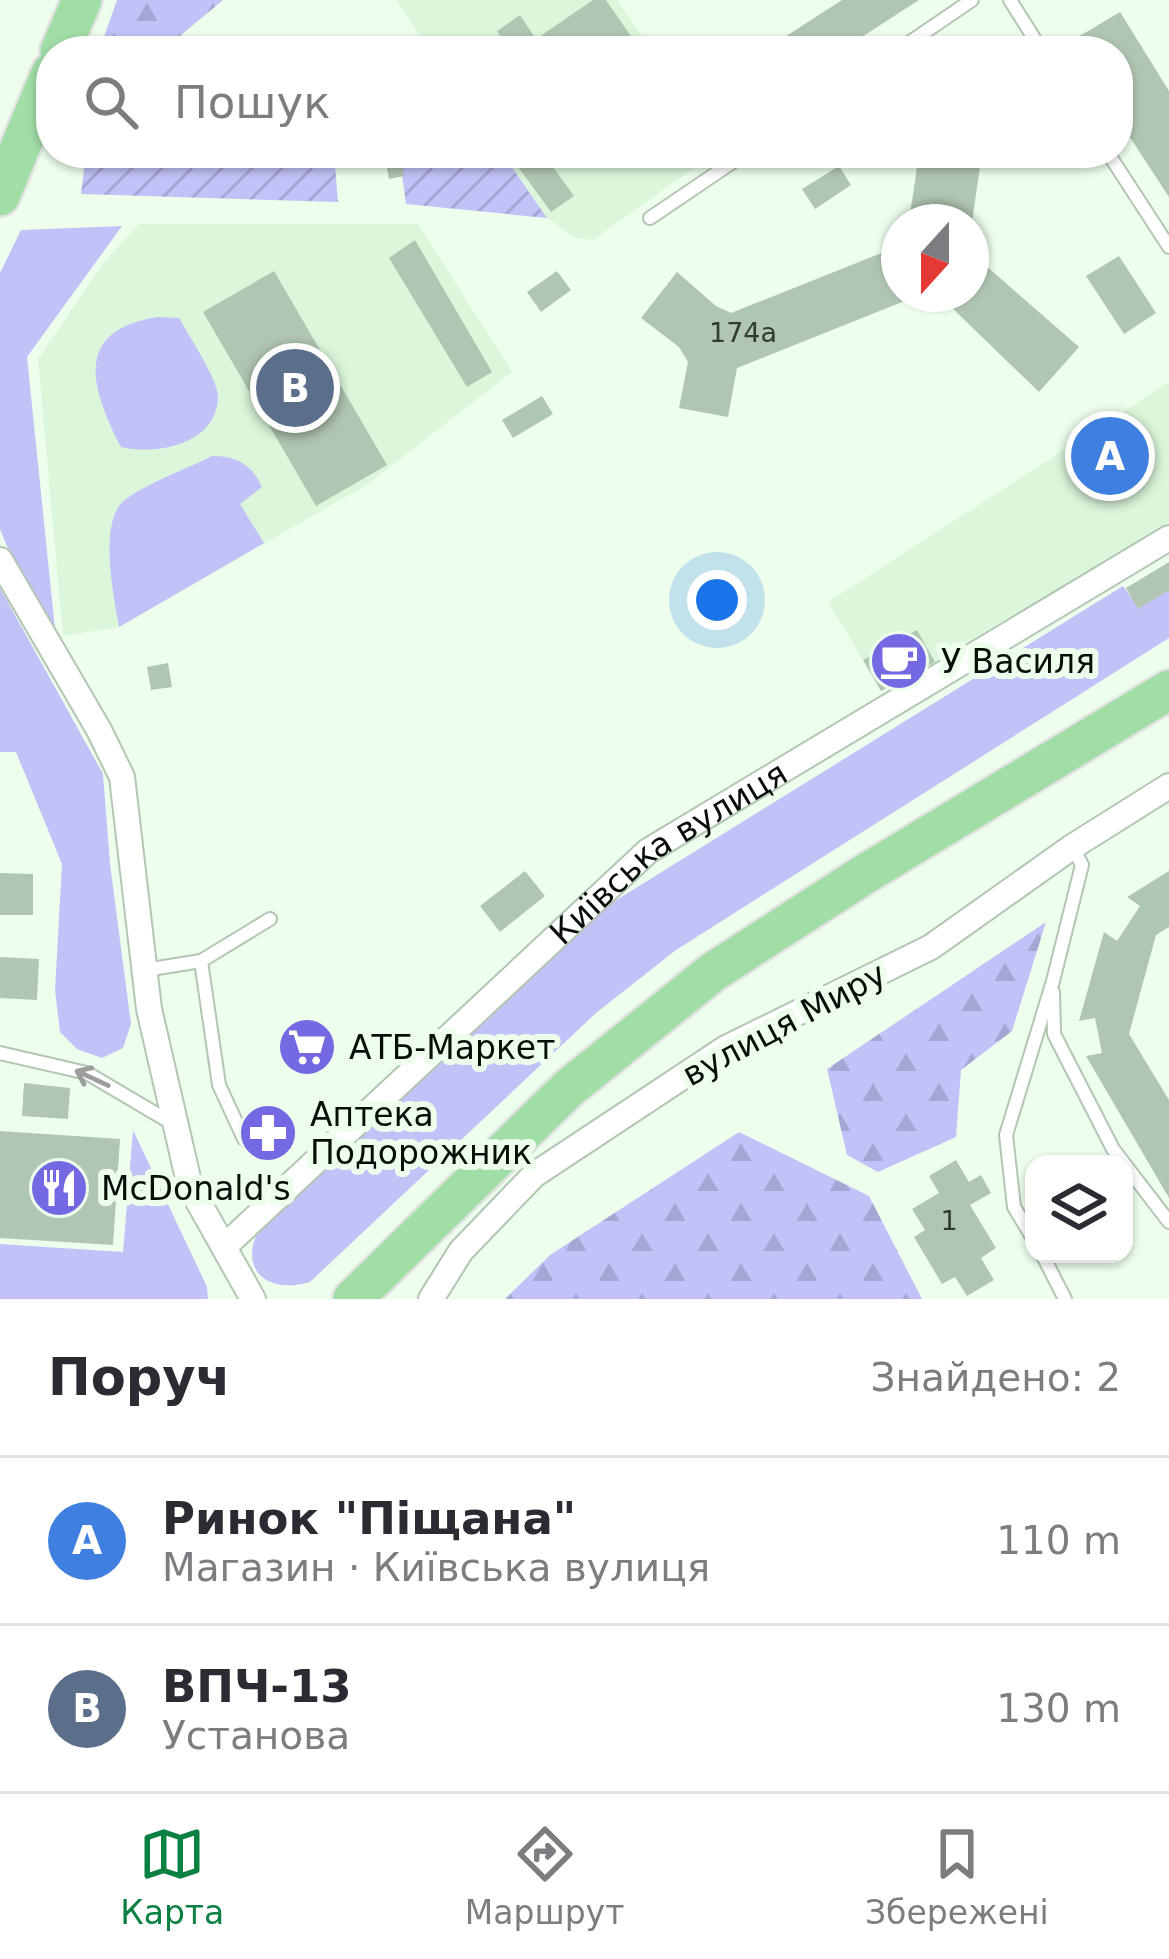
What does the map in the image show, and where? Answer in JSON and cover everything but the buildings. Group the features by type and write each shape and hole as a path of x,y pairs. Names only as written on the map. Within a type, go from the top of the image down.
{"main road":[{"path":"66,36 82,0"},
{"path":"0,196 36,109"},
{"path":"353,1299 569,1088 713,972 1169,690"}],"street":[{"name":"Київська вулиця","path":"225,1246 648,851 1169,538"},
{"path":"0,560 122,777 145,970 190,1187 253,1299"},
{"name":"вулиця Миру","path":"431,1299 461,1251 534,1175 726,1048 932,946 1072,847 1169,786"}],"lane":[{"path":"919,36 972,0"},
{"path":"1010,0 1033,36"},
{"path":"650,218 724,168"},
{"path":"1118,168 1169,247"},
{"path":"1025,1225 1014,1207 1006,1135 1082,865 1072,847"},
{"path":"145,970 201,961 269,919"},
{"path":"201,961 219,1085 244,1139"},
{"path":"1053,981 1054,1034 1113,1149 1169,1222"},
{"path":"0,1053 87,1073 176,1125"},
{"path":"1047,1263 1065,1299"}],"shaded area":[{"path":"396,0 617,0 642,36 421,36"},
{"path":"512,168 694,168 593,240 576,238 547,218"},
{"path":"139,224 418,224 512,372 368,484 119,627 63,636 38,359 101,266"},
{"path":"1169,382 1169,522 935,662 917,631 863,660 828,602"}],"green space":[{"path":"117,0 223,0 180,36 104,36"},
{"path":"84,168 335,168 338,202 81,194"},
{"path":"401,168 512,168 547,218 406,204"},
{"path":"122,226 27,357 55,629 15,566 0,529 0,273 21,230"},
{"path":"158,317 179,318 213,379 218,396 215,412 197,436 183,443 151,450 121,447 102,404 96,365 112,334"},
{"path":"212,456 242,463 258,479 262,487 240,504 264,543 119,627 110,559 117,509 146,487"},
{"path":"1123,586 1139,608 1169,590 1169,638 676,950 596,1013 310,1282 281,1285 260,1275 252,1255 261,1226 602,909"},
{"path":"0,588 103,774 131,1024 123,1048 102,1058 77,1049 60,1032 55,990 62,864 16,752 0,752"},
{"path":"1046,922 1012,1031 961,1070 956,1137 878,1172 847,1155 827,1069"},
{"path":"133,1130 207,1287 208,1299 0,1299 0,1244 123,1252"},
{"path":"739,1132 869,1196 922,1299 505,1299 550,1255"}],"place":[{"name":"ВПЧ-13","path":"295,388"},
{"name":"Ринок \"Піщана\"","path":"1110,456"},
{"name":"У Василя","path":"899,661"},
{"name":"АТБ-Маркет","path":"307,1047"},
{"name":"Аптека Подорожник","path":"268,1133"},
{"name":"McDonald's","path":"59,1188"}]}
